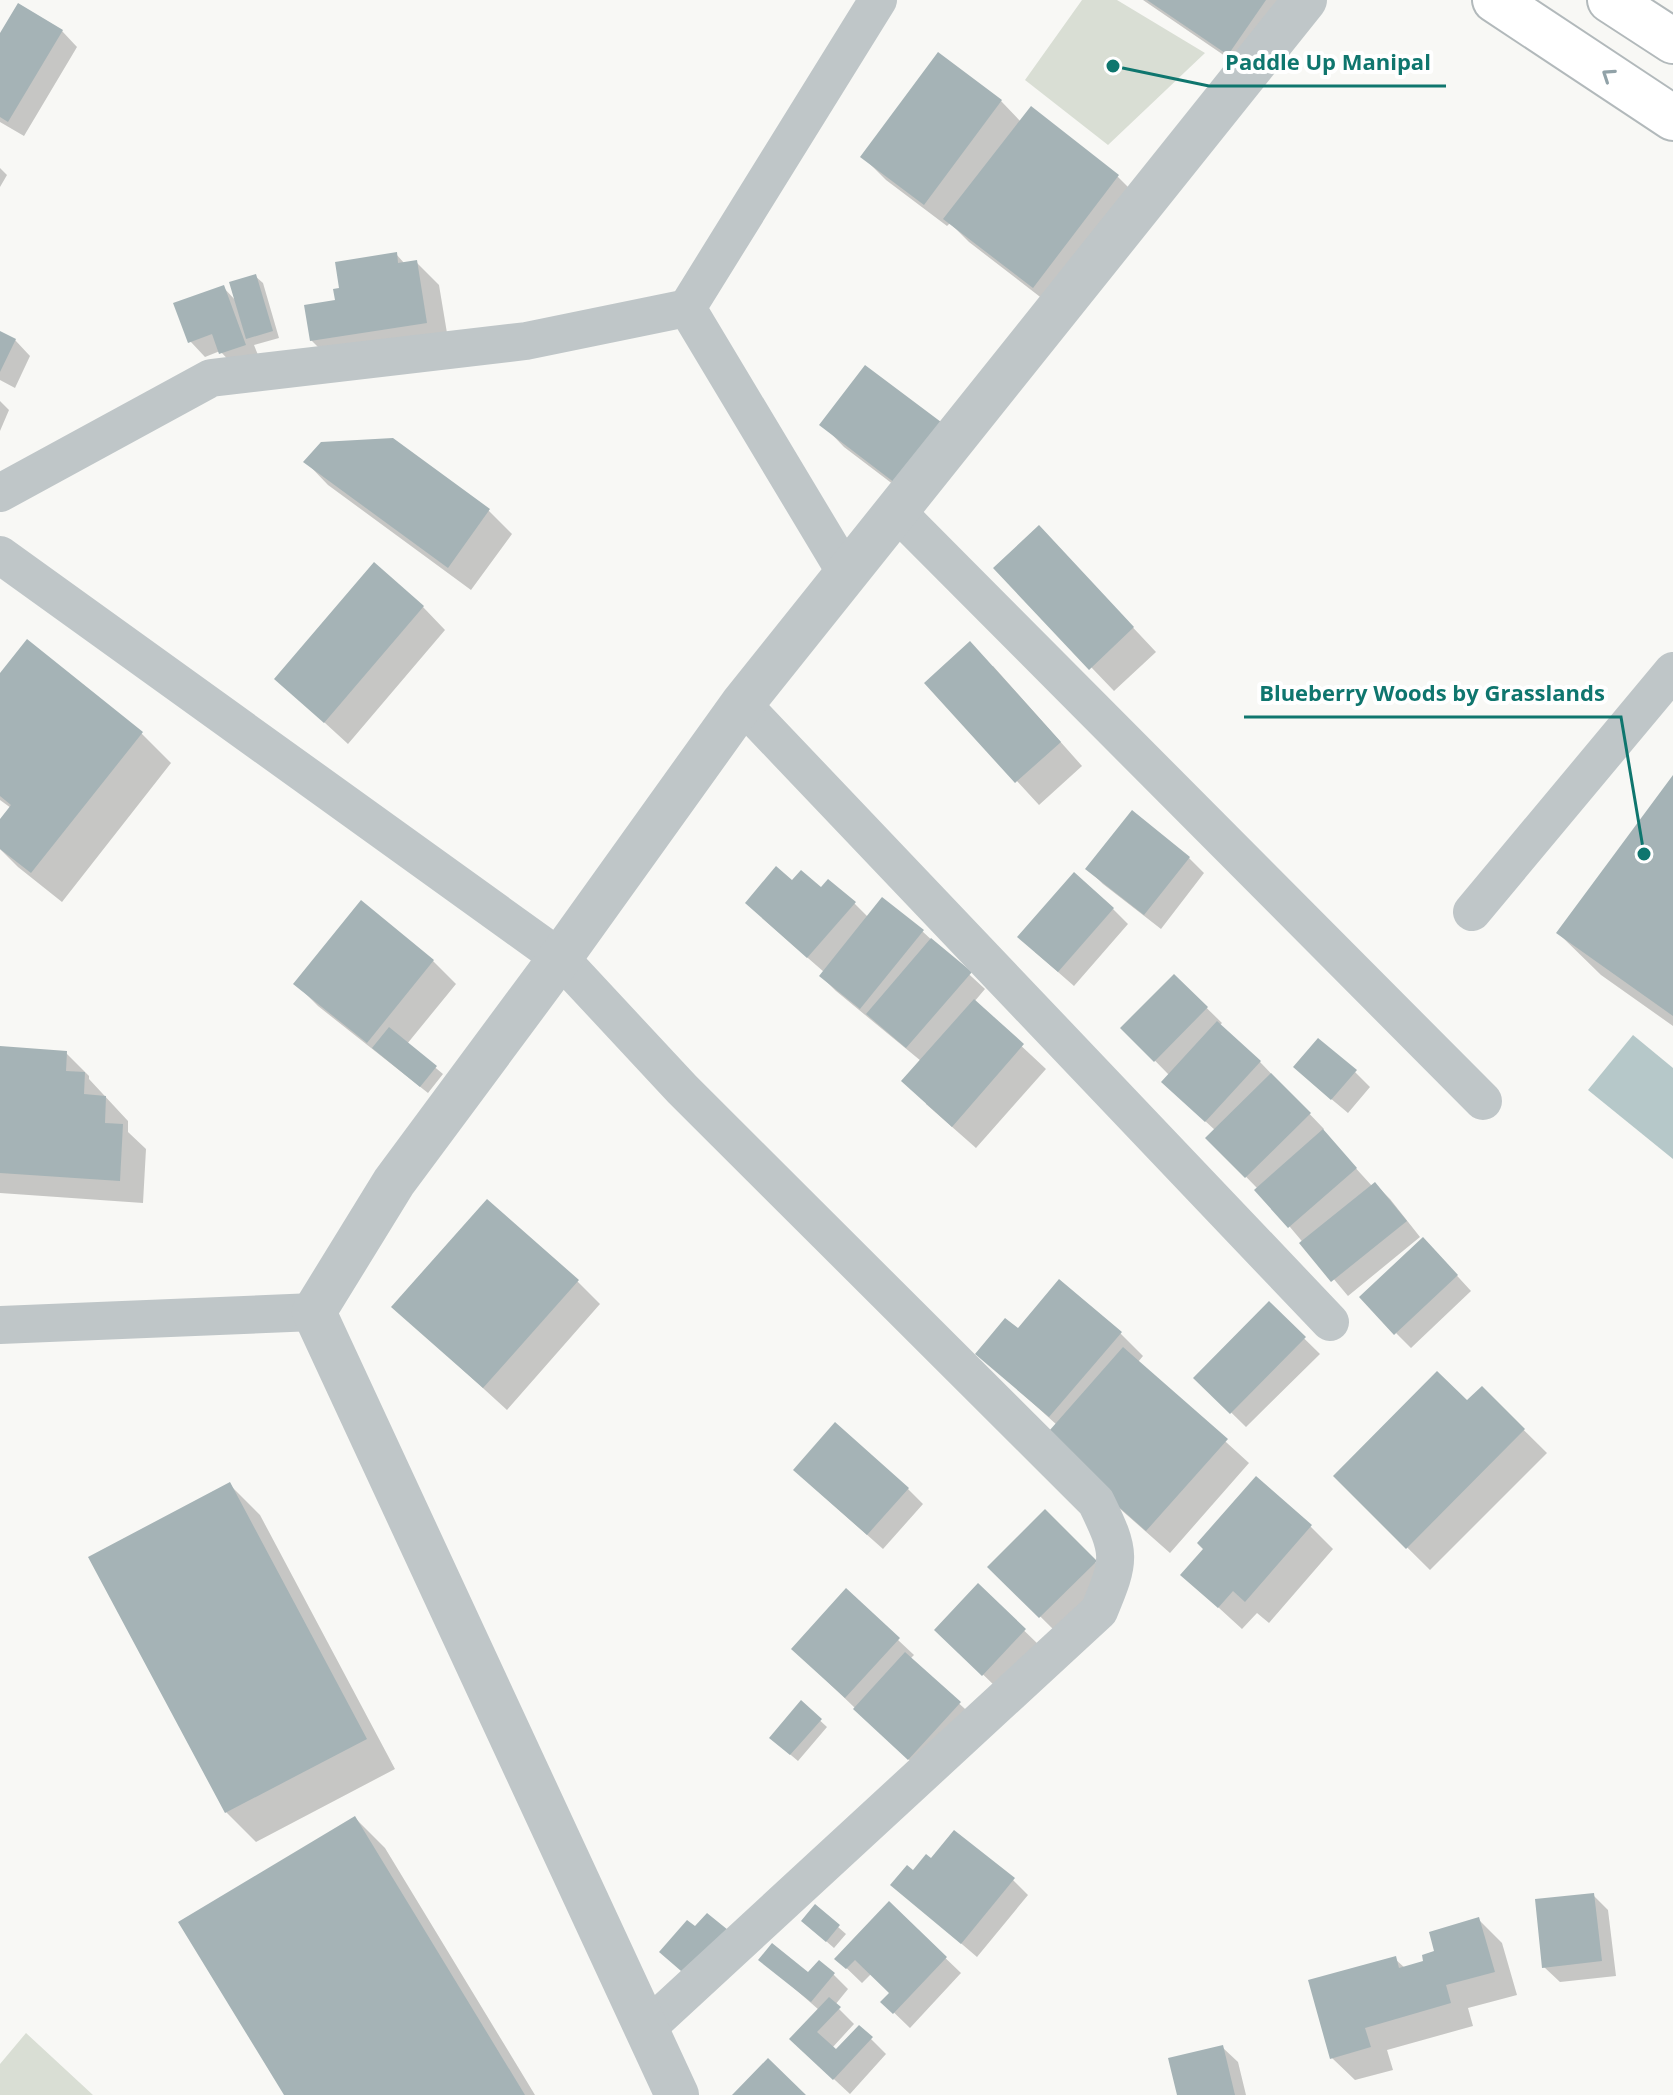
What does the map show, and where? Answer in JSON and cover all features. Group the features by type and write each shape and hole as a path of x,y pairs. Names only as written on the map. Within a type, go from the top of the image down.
{"highway":[{"path":"1495,0 1673,118"},
{"path":"1610,0 1673,41"}],"street":[{"path":"0,493 211,378 526,341 687,308 878,0"},
{"path":"314,1312 394,1182 742,704 1305,0"},
{"path":"687,308 846,573"},
{"path":"896,511 1483,1101"},
{"path":"0,555 560,958 682,1089 1096,1502 1115,1540 1115,1573 1099,1611 646,2029"},
{"path":"1472,912 1673,671"},
{"path":"742,704 1330,1322"},
{"path":"0,1325 314,1312"},
{"path":"314,1312 677,2095"}],"shaded area":[{"path":"1082,0 1117,0 1205,53 1108,145 1025,80"},
{"path":"1633,1035 1673,1068 1673,1159 1588,1090"},
{"path":"26,2033 93,2095 0,2095 0,2064"}],"building":[{"path":"1147,0 1266,0 1228,55"},
{"path":"18,3 63,30 8,122 0,117 0,33"},
{"path":"938,52 1002,100 924,205 860,157"},
{"path":"1031,106 1119,175 1033,288 943,219"},
{"path":"397,252 398,263 417,260 427,323 310,341 304,305 335,300 333,289 339,288 335,262"},
{"path":"256,274 273,331 246,339 229,282"},
{"path":"224,285 246,345 219,354 212,334 188,343 173,303"},
{"path":"0,331 16,339 0,372"},
{"path":"865,365 941,422 895,483 819,425"},
{"path":"393,438 490,509 448,568 303,462 321,442"},
{"path":"1039,525 1134,627 1089,670 993,568"},
{"path":"374,562 424,606 324,723 274,679"},
{"path":"27,639 143,732 31,873 0,849 0,819 11,805 0,796 0,673"},
{"path":"970,641 1061,742 1015,783 924,683"},
{"path":"1673,775 1673,1016 1556,933"},
{"path":"1132,810 1190,857 1144,915 1085,869"},
{"path":"776,866 792,880 801,870 821,887 828,879 856,902 807,958 745,903"},
{"path":"1074,872 1114,908 1058,972 1017,937"},
{"path":"882,897 924,930 860,1009 819,976"},
{"path":"361,900 434,960 367,1043 293,984"},
{"path":"931,938 972,972 906,1048 866,1014"},
{"path":"1174,974 1208,1007 1154,1062 1120,1028"},
{"path":"974,999 1024,1044 952,1127 901,1081"},
{"path":"1217,1021 1261,1061 1205,1122 1161,1082"},
{"path":"389,1027 437,1066 420,1087 372,1048"},
{"path":"1318,1038 1357,1070 1331,1100 1293,1067"},
{"path":"0,1046 67,1051 66,1071 85,1072 84,1094 106,1096 105,1123 123,1124 120,1181 0,1173"},
{"path":"1271,1073 1311,1113 1245,1178 1205,1138"},
{"path":"1323,1129 1357,1168 1288,1228 1254,1190"},
{"path":"1375,1182 1407,1221 1331,1282 1299,1243"},
{"path":"487,1199 579,1280 483,1388 391,1307"},
{"path":"1423,1237 1458,1275 1394,1335 1359,1297"},
{"path":"1059,1279 1122,1332 1049,1417 975,1354 1005,1318 1018,1328"},
{"path":"1269,1301 1306,1337 1230,1414 1193,1378"},
{"path":"1123,1347 1228,1439 1146,1531 1042,1439"},
{"path":"1437,1371 1467,1400 1482,1386 1525,1429 1406,1549 1333,1476"},
{"path":"835,1422 909,1488 867,1535 793,1470"},
{"path":"1256,1476 1312,1525 1245,1602 1233,1591 1218,1608 1180,1575 1203,1549 1197,1543"},
{"path":"230,1482 367,1739 225,1813 88,1557"},
{"path":"1045,1509 1097,1561 1039,1618 987,1567"},
{"path":"978,1583 1026,1629 982,1676 934,1630"},
{"path":"846,1588 900,1638 845,1698 791,1649"},
{"path":"905,1652 961,1702 908,1760 853,1709"},
{"path":"801,1700 822,1719 790,1755 769,1738"},
{"path":"355,1816 525,2095 284,2095 178,1922"},
{"path":"954,1830 1015,1878 961,1944 890,1885 907,1865 913,1870 926,1854 931,1858"},
{"path":"1594,1893 1602,1961 1542,1968 1535,1899"},
{"path":"889,1901 947,1957 893,2014 880,2002 889,1993 855,1960 846,1969 834,1959"},
{"path":"815,1904 840,1925 826,1942 801,1921"},
{"path":"707,1913 728,1930 688,1977 659,1952 687,1920 695,1926"},
{"path":"1479,1917 1495,1972 1446,1985 1451,2003 1365,2028 1371,2047 1330,2059 1308,1980 1396,1956 1399,1968 1423,1961 1422,1955 1434,1951 1429,1932"},
{"path":"772,1943 808,1972 819,1960 835,1973 811,2002 758,1960"},
{"path":"829,1997 841,2007 817,2032 836,2049 859,2025 873,2037 833,2080 789,2039"},
{"path":"1223,2045 1235,2095 1177,2095 1168,2058"},
{"path":"768,2058 806,2095 732,2095"}],"place":[{"name":"Paddle Up Manipal","path":"1113,66"},
{"name":"Blueberry Woods by Grasslands","path":"1644,854"}]}
